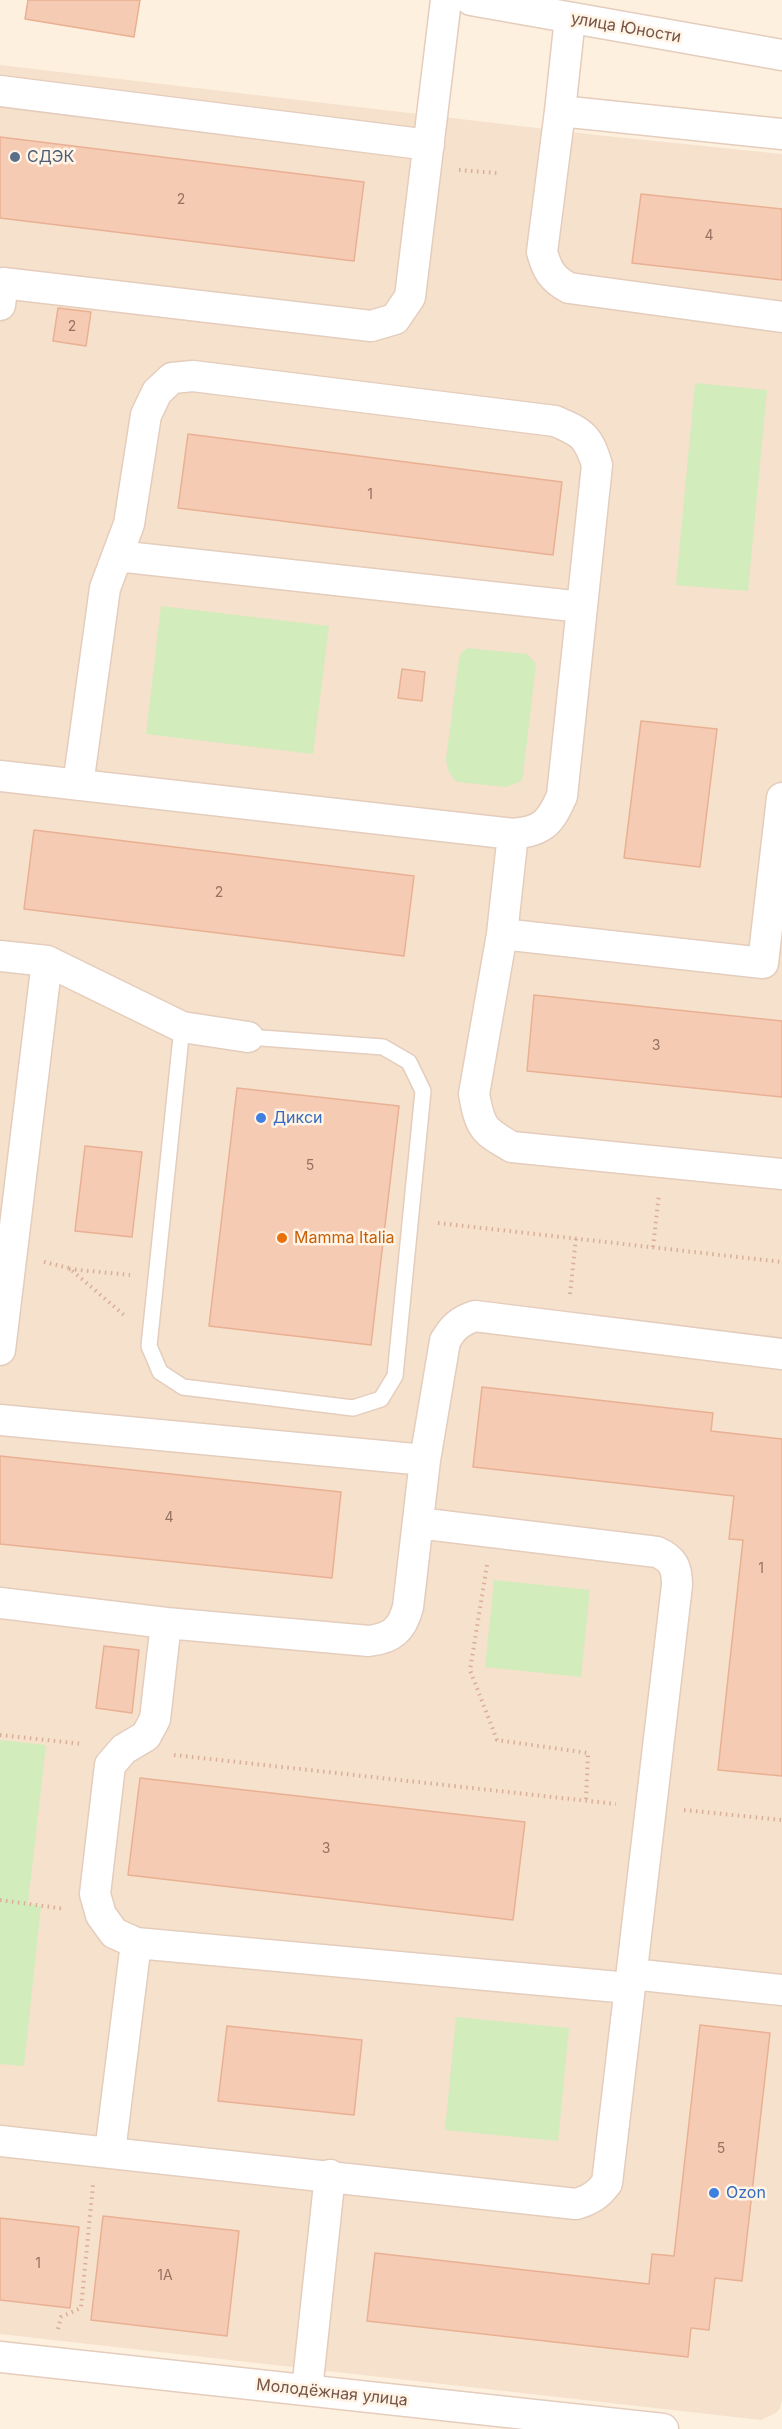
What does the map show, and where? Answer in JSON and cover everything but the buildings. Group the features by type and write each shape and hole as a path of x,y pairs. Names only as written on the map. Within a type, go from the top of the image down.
{"street":[{"path":"0,305 3,283 371,326 395,319 410,297 446,0"},
{"name":"улица Юности","path":"471,0 782,55"},
{"path":"570,18 542,252 546,269 556,281 568,288 782,317"},
{"path":"0,91 429,145"},
{"path":"560,111 782,134"},
{"path":"0,776 78,785 513,834 535,831 553,817 562,796 597,465 590,442 576,430 555,421 193,376 172,378 157,392 146,415 129,524 105,588 78,785"},
{"path":"117,556 582,607"},
{"path":"502,934 763,963 782,798"},
{"path":"513,834 502,934 474,1094 478,1117 490,1135 512,1147 782,1174"},
{"path":"0,956 47,961 182,1027 248,1037"},
{"path":"0,1350 47,961"},
{"path":"0,1603 166,1623 369,1641 383,1639 396,1633 405,1620 425,1460 445,1341 452,1329 463,1320 476,1316 782,1354"},
{"path":"0,1420 425,1460"},
{"path":"0,2141 330,2175 576,2204 590,2200 600,2193 607,2183 677,1585 677,1569 669,1557 657,1552 418,1523"},
{"path":"166,1623 155,1719 146,1736 124,1749 110,1765 95,1894 101,1915 114,1933 136,1943 631,1981 782,1990"},
{"path":"110,2152 136,1943"},
{"path":"307,2390 330,2175"},
{"name":"Молодёжная улица","path":"0,2357 663,2429"}],"lane":[{"path":"182,1027 149,1346 160,1372 183,1387 353,1408 381,1399 395,1376 423,1090 410,1062 383,1047 248,1037"}],"path":[{"path":"455,170 497,173"},
{"path":"653,1247 662,1162"},
{"path":"410,1220 782,1262"},
{"path":"567,1328 576,1238"},
{"path":"12,1253 69,1268 156,1278"},
{"path":"69,1268 150,1336"},
{"path":"493,1532 470,1671 497,1740 588,1753 586,1800"},
{"path":"0,1735 782,1820"},
{"path":"0,1900 101,1915"},
{"path":"52,2363 54,2341 62,2317 81,2308 94,2170 110,2152"}],"shaded area":[{"path":"0,65 597,135 782,154 782,2400 780,2409 776,2413 761,2420 0,2334"}],"green space":[{"path":"695,383 767,390 748,591 676,585"},
{"path":"161,606 329,626 313,754 146,734"},
{"path":"468,648 527,654 536,664 523,776 520,782 506,787 458,782 447,766 459,658"},
{"path":"494,1580 590,1590 581,1677 485,1667"},
{"path":"0,1740 46,1745 28,1904 41,1906 24,2066 0,2064"},
{"path":"456,2017 569,2028 558,2141 445,2130"}],"place":[{"name":"СДЭК","path":"15,157"},
{"name":"Дикси","path":"261,1118"},
{"name":"Mamma Italia","path":"282,1238"},
{"name":"Ozon","path":"714,2193"}]}
